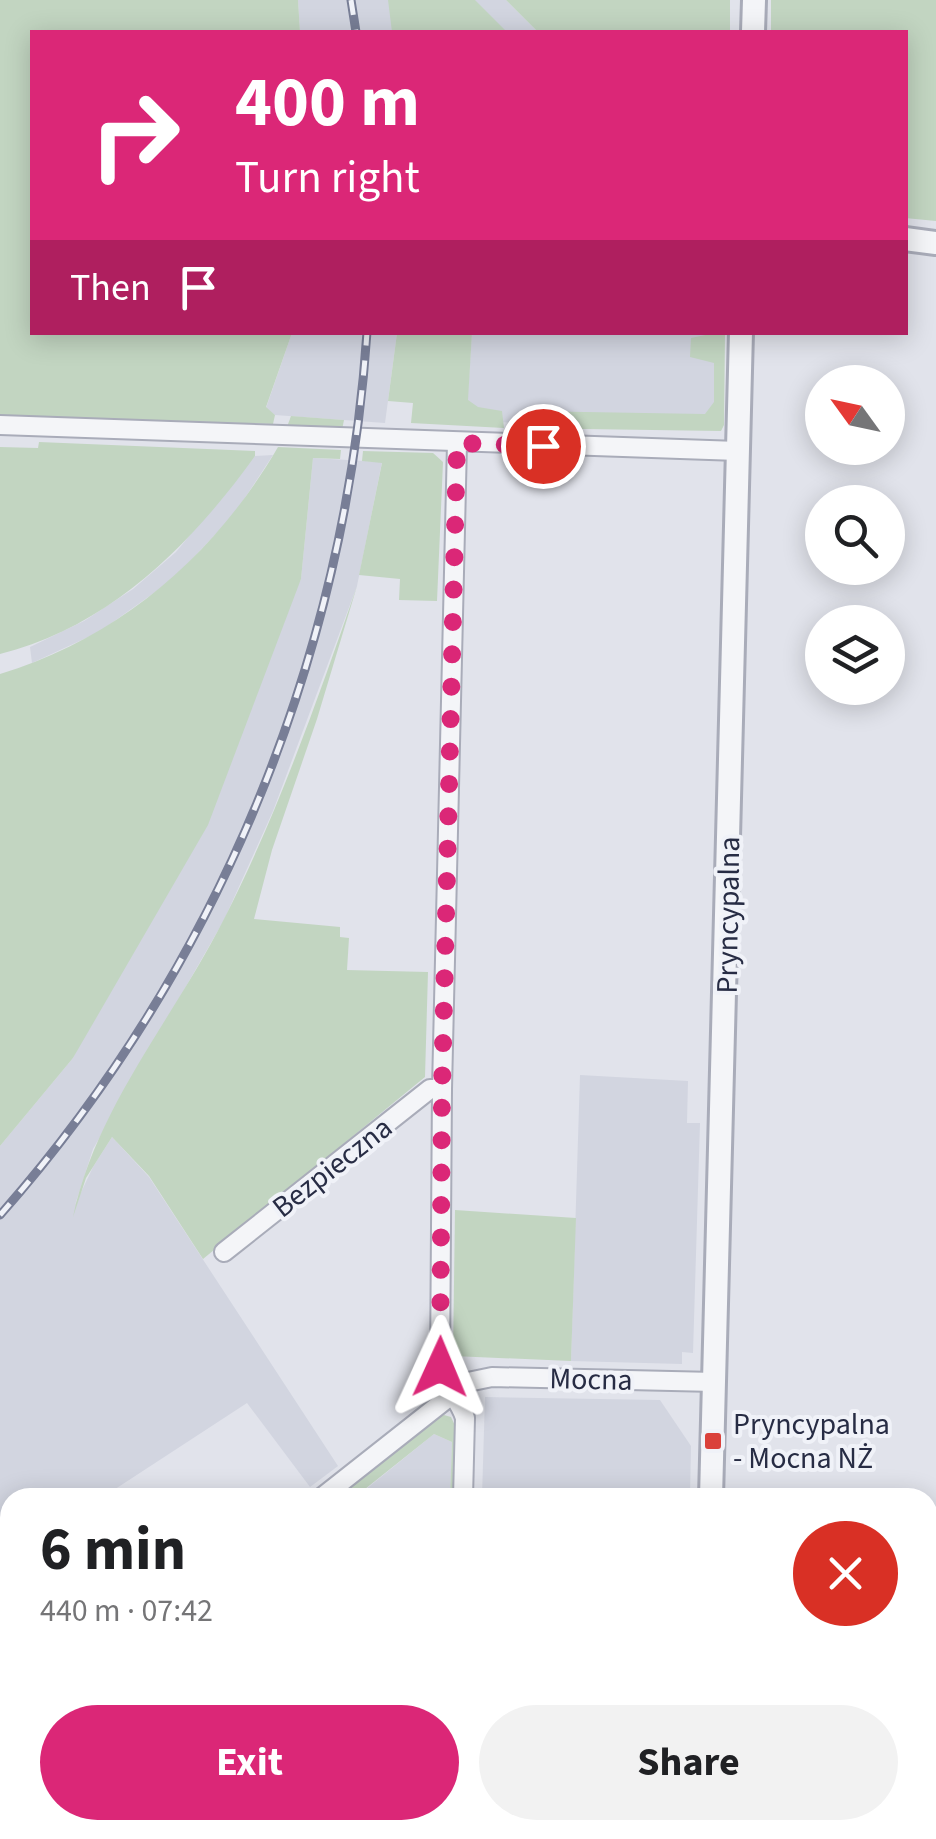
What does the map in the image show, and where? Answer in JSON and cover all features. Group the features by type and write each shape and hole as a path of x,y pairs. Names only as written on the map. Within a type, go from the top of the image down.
{"street":[{"path":"753,30 754,0"},
{"path":"908,239 936,243"},
{"name":"Pryncypalna","path":"711,1488 741,335"},
{"path":"0,425 738,451"},
{"path":"457,443 442,1089 440,1367 442,1382 460,1388"},
{"name":"Bezpieczna","path":"224,1252 430,1089 442,1089"},
{"name":"Mocna","path":"460,1388 492,1377 715,1382"},
{"path":"334,1488 460,1388"},
{"path":"460,1388 466,1418 463,1488"}],"shaded area":[{"path":"298,0 449,0 478,30 300,30"},
{"path":"474,0 506,0 536,30 503,30"},
{"path":"291,335 397,335 385,423 275,415 266,408"},
{"path":"472,335 722,335 716,430 466,421"},
{"path":"273,455 233,516 172,580 99,632 32,663 30,647 84,621 133,589 176,552 255,456"},
{"path":"313,458 382,462 357,586 273,811 224,920 93,1149 75,1205 112,1137 149,1177 338,1466 310,1487 247,1403 117,1488 0,1488 0,1146 73,1058 301,579"},
{"path":"580,1075 688,1081 687,1123 700,1123 693,1353 682,1352 682,1364 571,1361"},
{"path":"485,1397 660,1400 691,1446 690,1488 482,1488"},
{"path":"434,1434 452,1442 450,1488 367,1488"}],"green space":[{"path":"0,0 298,0 300,30 30,30 30,335 291,335 266,407 275,415 273,424 0,415"},
{"path":"388,0 475,0 505,30 392,30"},
{"path":"506,0 730,0 730,30 536,30"},
{"path":"771,0 936,0 936,221 908,218 908,30 771,30"},
{"path":"397,335 472,335 468,400 478,407 502,411 504,428 411,423 413,403 388,401"},
{"path":"725,335 721,431 515,428 515,420 525,411 705,414 714,402 714,363 690,357 691,338"},
{"path":"291,416 344,420 342,430 287,427"},
{"path":"39,442 255,451 255,456 175,551 112,603 40,641 0,654 0,447 38,448"},
{"path":"278,447 341,450 340,459 313,458 301,579 208,825 73,1058 0,1146 0,674 85,638 161,587 225,523"},
{"path":"363,451 433,453 443,462 437,601 399,600 400,579 359,575 382,463 362,461"},
{"path":"357,586 272,850 254,919 340,927 340,937 349,938 347,970 428,972 425,1077 203,1259 149,1176 112,1137 86,1178 73,1217 99,1138 138,1064 204,956 262,838"},
{"path":"455,1210 576,1218 571,1361 453,1356"},
{"path":"451,1417 457,1430 455,1488 450,1488 452,1442 434,1434 366,1488 350,1488 432,1419"}],"railway":[{"path":"351,0 356,30"},
{"path":"0,1215 77,1120 146,1019 206,914 257,804 298,690 331,573 354,454 367,335"}],"place":[{"name":"Pryncypalna - Mocna NŻ","path":"713,1441"}],"route":[{"path":"440,1367 442,1089 457,443 543,446"}]}
